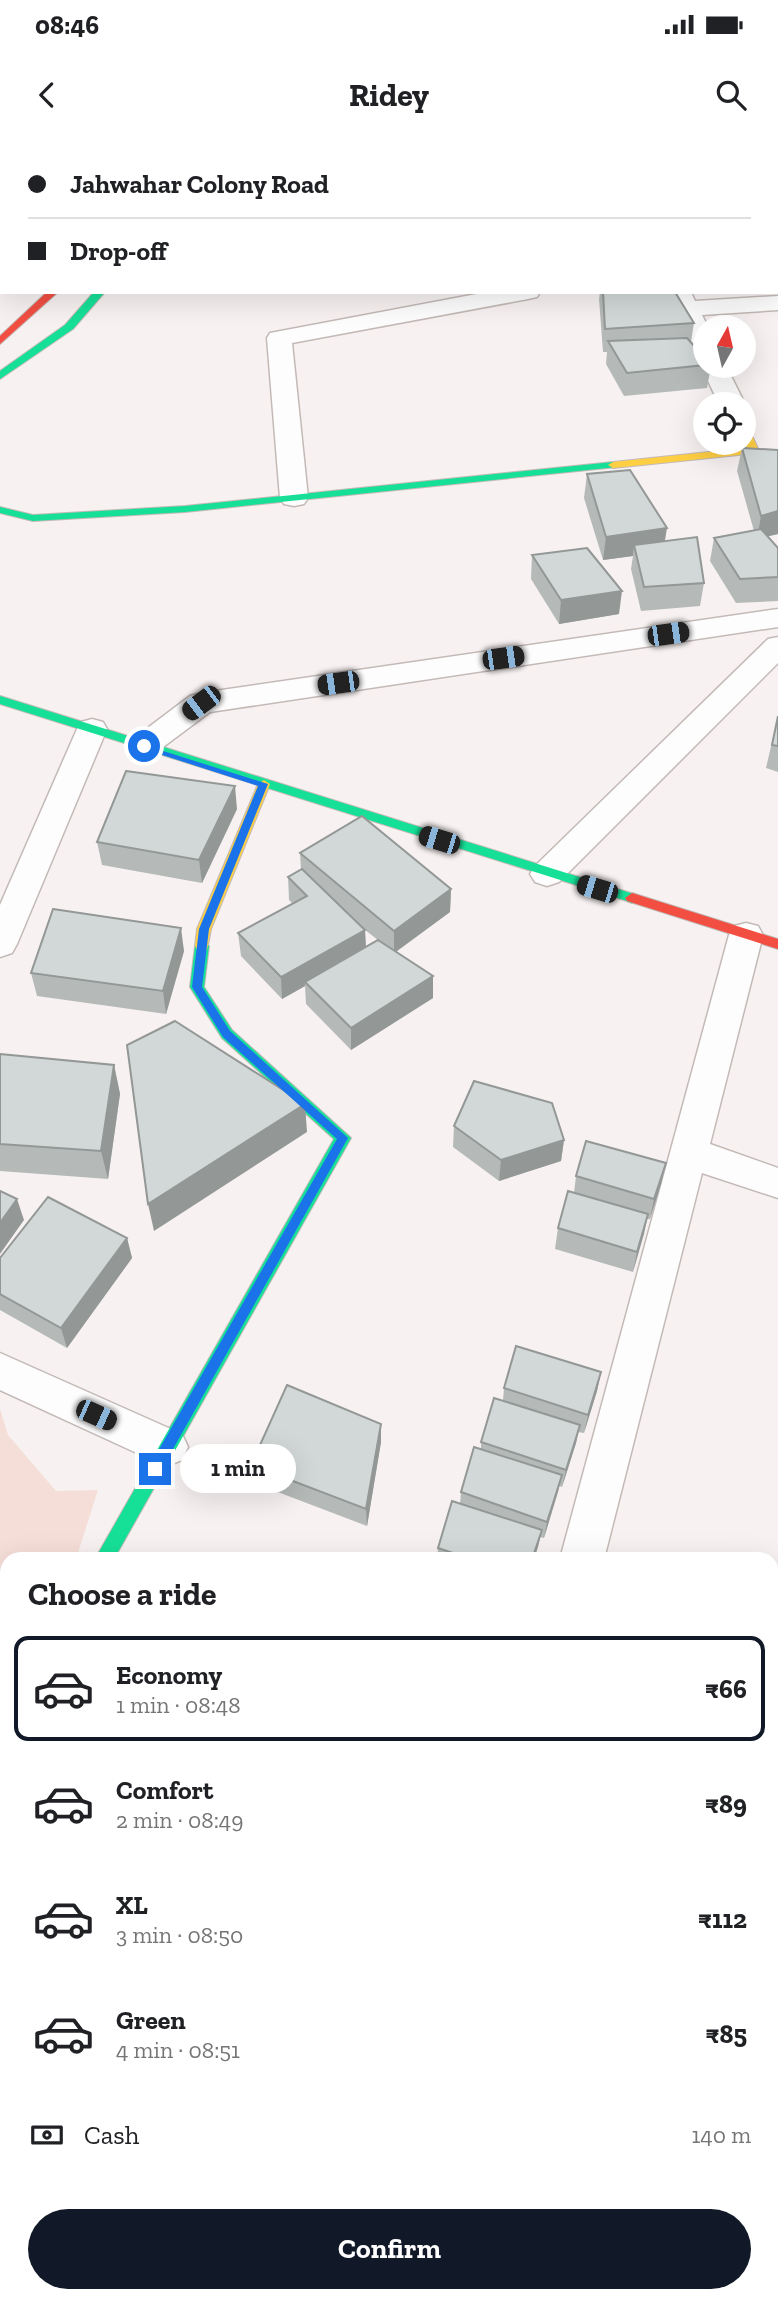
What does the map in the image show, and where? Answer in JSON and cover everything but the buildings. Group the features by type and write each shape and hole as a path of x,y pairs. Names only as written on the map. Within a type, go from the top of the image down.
{"street":[{"path":"0,341 51,294"},
{"path":"0,376 69,327 98,294"},
{"path":"294,498 279,338 517,294"},
{"path":"693,321 683,300 778,303"},
{"path":"0,510 33,518 185,509 715,455"},
{"path":"144,746 201,703 778,618"},
{"path":"547,874 778,646"},
{"path":"0,700 547,874 762,939 687,1152 680,1192 584,1552"},
{"path":"0,944 92,729"},
{"path":"108,1552 343,1138 227,1034 197,987 204,929 264,784"},
{"path":"687,1152 778,1183"},
{"path":"0,1371 167,1447"}],"shaded area":[{"path":"0,1409 8,1435 56,1491 98,1490 78,1552 0,1552"}],"traffic: fast":[{"path":"0,376 69,327 98,294"},
{"path":"0,510 33,518 185,509 613,465"},
{"path":"0,700 632,898"},
{"path":"108,1552 343,1138 227,1034 197,987 202,946"}],"traffic: slow":[{"path":"613,465 714,455"},
{"path":"202,946 204,929 264,784"}],"traffic: jam":[{"path":"0,341 51,294"},
{"path":"632,898 778,944"}],"route":[{"path":"144,746 264,784 204,929 197,987 227,1034 343,1138 155,1469"}]}
